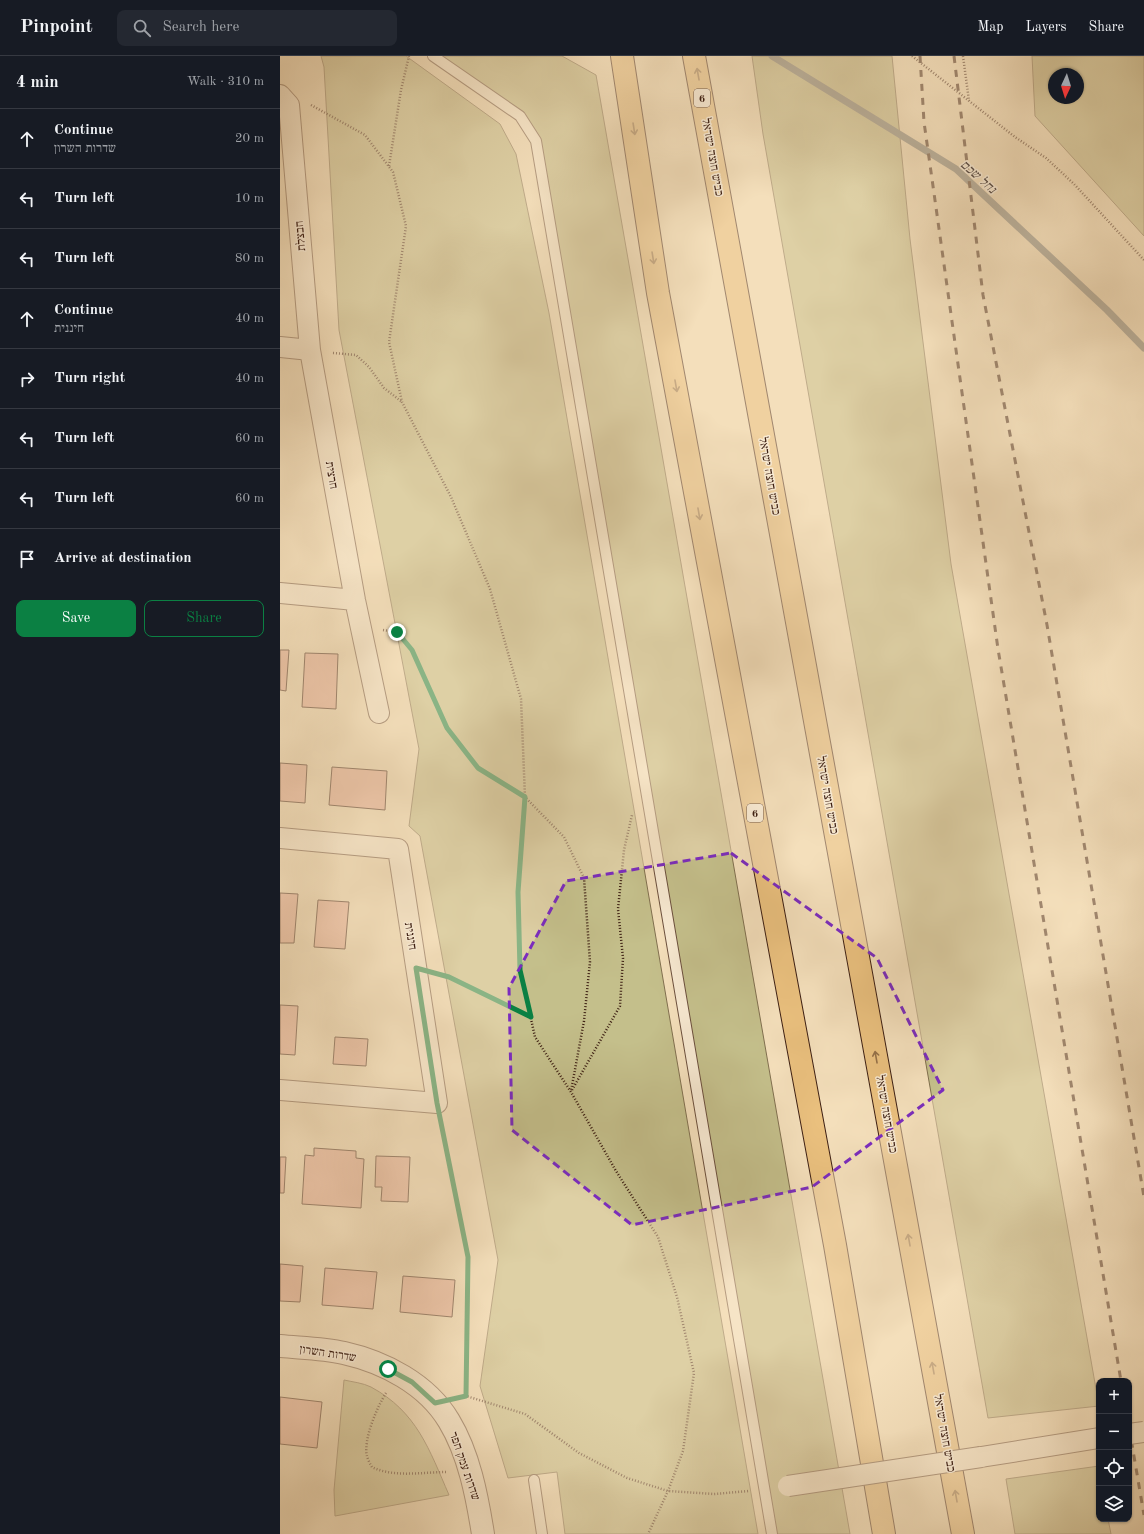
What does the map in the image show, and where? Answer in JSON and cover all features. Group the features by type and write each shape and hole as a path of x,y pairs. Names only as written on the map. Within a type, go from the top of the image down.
{"highway":[{"name":"6","path":"622,56 658,293 835,1245 884,1534"},
{"name":"כביש חוצה ישראל","path":"694,56 963,1534"}],"street":[{"name":"חבצלת","path":"280,95 289,105 310,350"},
{"path":"280,347 310,350"},
{"name":"חרצית","path":"310,350 355,600 379,713"},
{"path":"280,593 355,600"},
{"name":"חיננית","path":"280,838 398,849 437,1103"},
{"path":"280,1090 437,1103"},
{"name":"שדרות השרון","path":"280,1346 343,1353 366,1359 412,1382 435,1403"},
{"name":"שדרות עמק חפר","path":"435,1403 449,1421 470,1472 479,1506 483,1534"},
{"path":"1132,1434 1144,1432"},
{"path":"788,1486 1094,1439"}],"lane":[{"path":"433,56 520,116 536,140 772,1534"},
{"path":"534,1480 542,1534"}],"path":[{"path":"389,166 408,56"},
{"path":"912,56 969,102 1015,137 1046,158 1074,184 1144,260"},
{"path":"963,56 969,102"},
{"path":"310,104 365,135 393,172 406,226 389,342 402,402 451,497 490,589 521,699 525,797 518,892 520,970 535,1037 571,1092 616,1172 658,1236 677,1296 694,1373 683,1451 668,1491 648,1534"},
{"path":"310,350 356,355 369,367 384,388 402,402"},
{"path":"361,628 397,632 412,650 447,728 478,768 525,797 564,837 584,878 590,962 584,1021 571,1092"},
{"path":"571,1092 620,1006 623,958 618,909 624,850 633,808"},
{"path":"416,968 449,977 531,1017"},
{"path":"437,1103 468,1257 466,1396"},
{"path":"398,1374 378,1405 368,1440 366,1455 372,1467 381,1472 400,1473 470,1472"},
{"path":"435,1403 466,1396 525,1414 579,1453 627,1478 668,1491 714,1494 764,1489"}],"highlighted area":[{"path":"731,853 877,958 943,1090 812,1187 632,1225 512,1130 509,988 566,881"}],"shaded area":[{"path":"321,56 406,56 500,124 516,154 549,313 758,1534 565,1534 557,1472 508,1478 480,1386 498,1260 420,836 409,826 419,749 339,330 324,67"},
{"path":"433,56 562,56 596,75 850,1534 772,1534 536,141 520,116"},
{"path":"752,56 892,56 910,239 951,564 1096,1389 1096,1406 988,1418 763,134"},
{"path":"1032,56 1144,56 1144,236 1035,116"},
{"path":"344,1380 371,1387 387,1397 411,1420 428,1447 449,1495 335,1516 334,1490"},
{"path":"1096,1466 1096,1522 1109,1522 1111,1534 1015,1534 1006,1479"}],"building":[{"path":"280,650 289,650 286,691 280,690"},
{"path":"305,653 338,654 336,709 302,707"},
{"path":"280,763 307,765 305,803 280,801"},
{"path":"332,767 387,771 385,810 329,805"},
{"path":"280,893 298,894 294,943 280,943"},
{"path":"318,900 349,902 345,949 314,947"},
{"path":"280,1005 298,1006 295,1055 280,1054"},
{"path":"335,1037 368,1039 366,1066 333,1064"},
{"path":"314,1148 356,1151 356,1158 364,1159 361,1208 302,1204 305,1155 314,1156"},
{"path":"376,1156 410,1157 408,1202 381,1201 382,1187 375,1187"},
{"path":"280,1157 286,1157 284,1193 280,1193"},
{"path":"280,1264 303,1266 300,1302 280,1301"},
{"path":"325,1268 377,1272 373,1309 322,1305"},
{"path":"403,1276 455,1280 452,1317 400,1312"},
{"path":"280,1397 322,1402 317,1448 280,1444"}],"waterway":[{"name":"נחל שכם","path":"772,56 956,169 1107,310 1144,348"}],"railway":[{"path":"920,56 924,122 998,649 1120,1378"},
{"path":"954,56 983,295 1047,625 1144,1197"},
{"path":"1132,1445 1144,1515"}],"route":[{"path":"388,1369 412,1382 435,1403 466,1396 468,1257 437,1103 416,968 449,977 531,1017 520,970 518,892 525,797 478,768 447,728 412,650 397,632"}]}
